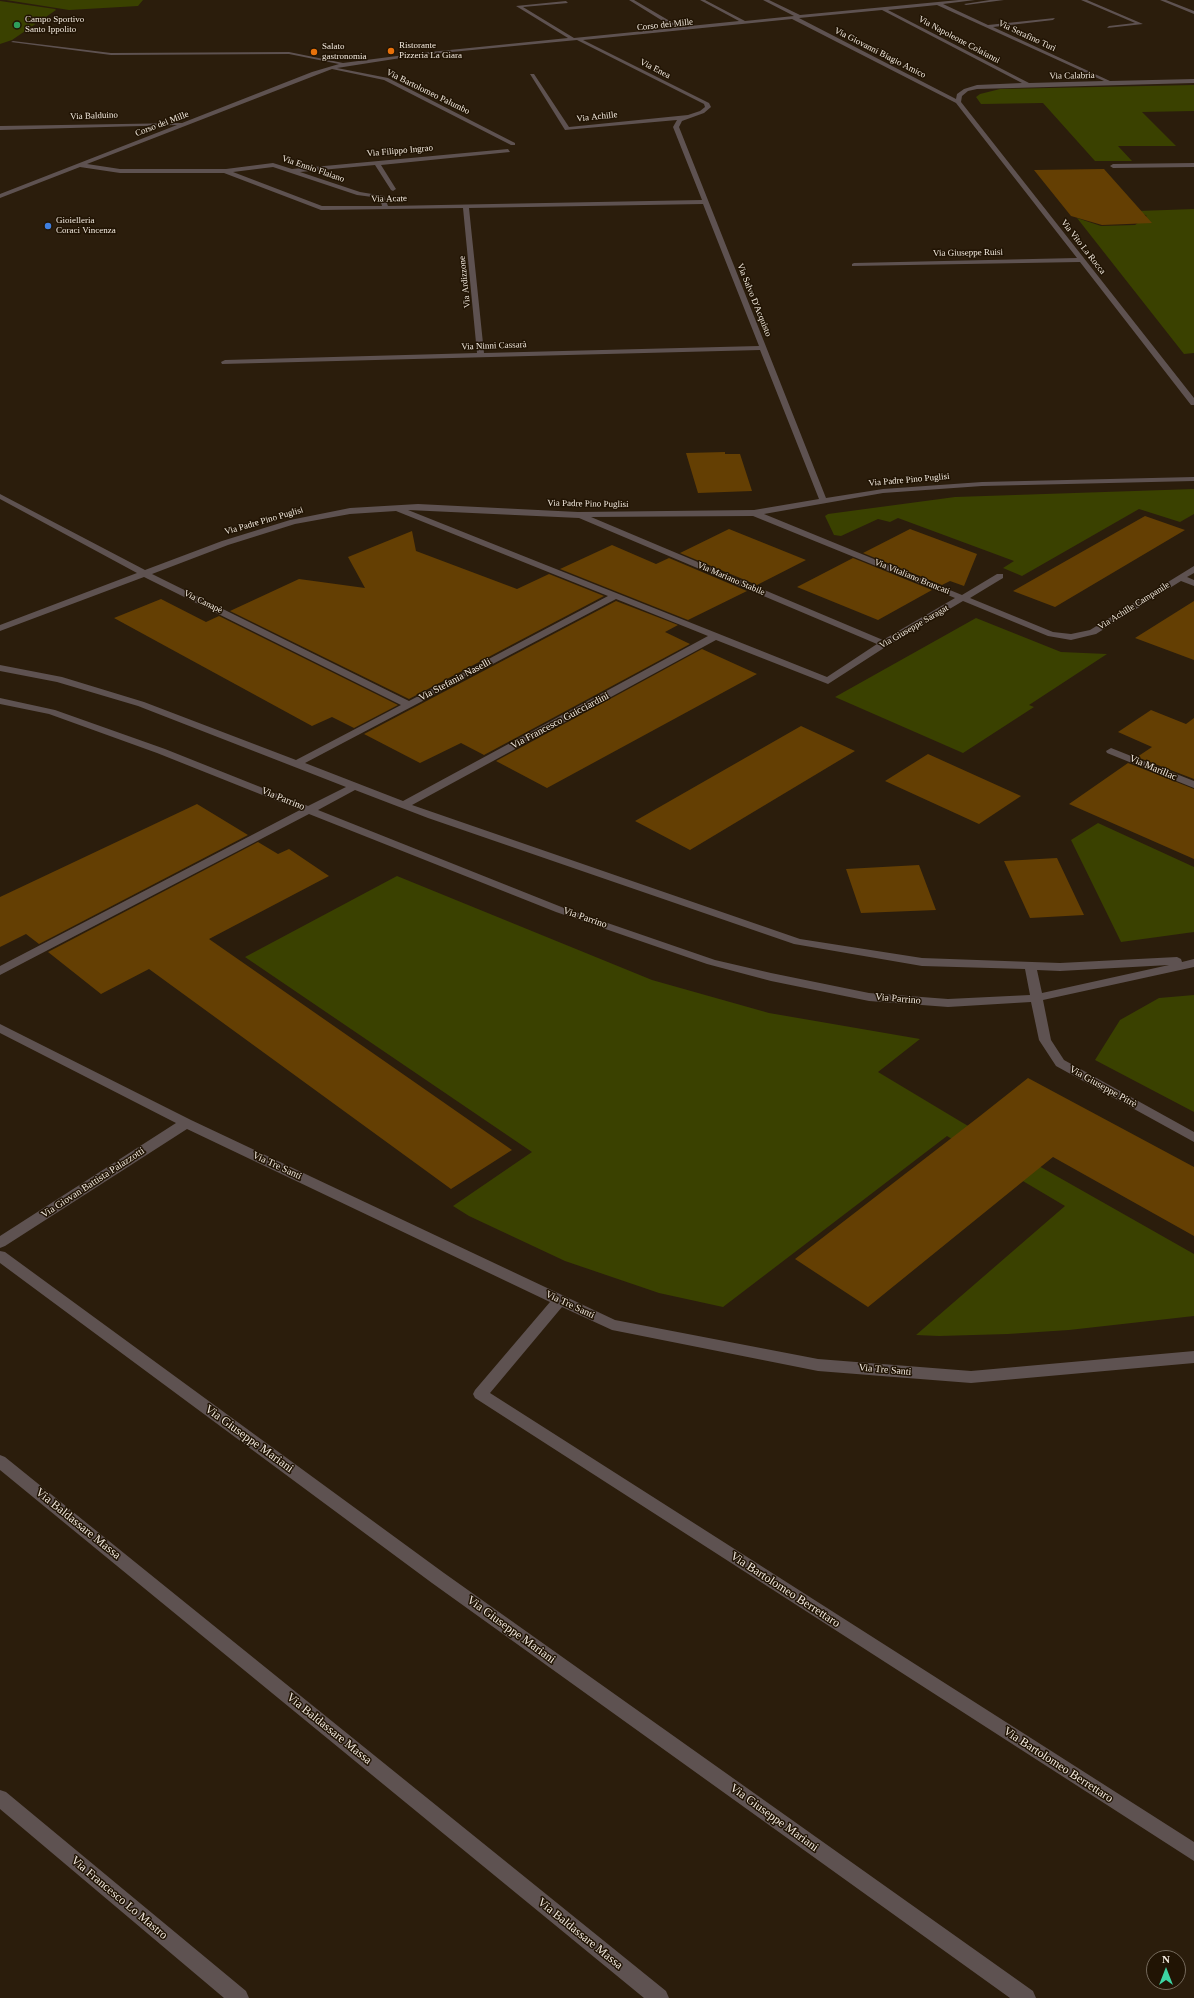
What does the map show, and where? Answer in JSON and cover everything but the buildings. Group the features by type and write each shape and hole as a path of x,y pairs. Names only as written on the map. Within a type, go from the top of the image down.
{"street":[{"path":"631,0 680,29"},
{"path":"702,0 744,22"},
{"name":"Via Giovanni Biagio Amico","path":"766,0 958,102"},
{"name":"Corso dei Mille","path":"941,5 973,0"},
{"name":"Corso dei Mille","path":"0,196 330,67 344,64 744,22 1002,0"},
{"path":"1083,0 1141,24 1109,27"},
{"path":"1162,0 1194,13"},
{"name":"Via Enea","path":"566,2 518,6 575,39 584,42 706,103 708,107 702,112 693,116"},
{"name":"Via Serafino Turi","path":"941,5 1110,83"},
{"path":"1187,10 1194,9"},
{"name":"Via Napoleone Colaianni","path":"886,10 1028,85"},
{"name":"Corso dei Mille","path":"330,67 584,42 798,18"},
{"path":"988,26 1053,19"},
{"path":"13,42 111,54 289,53 344,64"},
{"name":"Via Bartolomeo Palumbo","path":"330,67 386,79 513,144"},
{"name":"Via Achille","path":"532,75 567,129 693,116"},
{"name":"Via Calabria","path":"958,102 959,95 972,89 1002,85 1194,81"},
{"name":"Via Vito La Rocca","path":"958,102 1194,403"},
{"name":"Via Salvo D'Acquisto","path":"693,116 680,120 676,127 823,500"},
{"name":"Via Balduino","path":"0,128 189,123"},
{"name":"Via Filippo Ingrao","path":"293,171 508,150"},
{"path":"376,162 393,189"},
{"name":"Via Acate","path":"80,165 120,171 225,171 321,208 706,202"},
{"name":"Via Ennio Flaiano","path":"225,171 273,165 359,194 382,197 386,208"},
{"path":"1113,166 1194,165"},
{"name":"Via Ardizzone","path":"466,206 481,356"},
{"name":"Via Giuseppe Ruisi","path":"854,265 1082,260"},
{"name":"Via Ninni Cassarà","path":"225,362 763,348"},
{"name":"Via Padre Pino Puglisi","path":"0,628 225,543 293,522 350,511 418,507 578,515 754,513 823,500 883,491 982,484 1194,479"},
{"name":"Via Canapè","path":"0,496 144,573 408,704"},
{"path":"395,508 716,636"},
{"name":"Via Vitaliano Brancati","path":"754,513 1051,634 1071,637"},
{"name":"Via Mariano Stabile","path":"578,515 884,644"},
{"name":"Via Achille Campanile","path":"1071,637 1093,632 1194,569"},
{"name":"Via Giuseppe Saragat","path":"716,636 828,680 884,644 964,599 1000,576"},
{"path":"1180,578 1194,583"},
{"name":"Via Stefania Naselli","path":"296,764 615,596"},
{"name":"Via Francesco Guicciardini","path":"404,805 716,636"},
{"path":"0,668 59,679 141,704 404,805 798,942 922,962 1060,967 1194,960"},
{"name":"Via Parrino","path":"0,701 59,714 161,751 560,910 712,962 764,976 869,996 948,1003 1037,998 1194,963"},
{"name":"Via Marillac","path":"1111,751 1194,785"},
{"path":"0,971 355,786"},
{"name":"Via Giuseppe Pitrè","path":"1030,966 1045,1040 1060,1063 1194,1138"},
{"name":"Via Tre Santi","path":"0,1028 186,1123 612,1325 818,1365 971,1377 1194,1357"},
{"name":"Via Giovan Battista Palazzotti","path":"0,1243 186,1123"},
{"name":"Via Giuseppe Mariani","path":"0,1256 438,1578 1026,1998"},
{"name":"Via Bartolomeo Berrettaro","path":"560,1300 480,1394 1194,1852"},
{"name":"Via Baldassare Massa","path":"0,1460 659,1998"},
{"name":"Via Francesco Lo Mastro","path":"0,1798 239,1998"}],"green space":[{"path":"6,0 143,0 138,6 69,10"},
{"name":"Campo Sportivo Santo Ippolito","path":"0,1 56,10 12,40 0,44"},
{"path":"1194,85 1194,111 1142,112 1176,146 1118,146 1132,161 1095,161 1043,103 981,104 976,97 980,94 1000,89"},
{"path":"1194,209 1194,353 1184,354 1077,218 1101,226 1135,225 1147,216 1138,211"},
{"path":"1194,489 1194,514 1180,522 1139,509 1022,576 1003,568 1014,561 898,518 890,522 878,519 841,536 834,535 825,516 828,514 955,497"},
{"path":"976,618 1061,652 1107,654 1029,705 1034,707 963,753 835,697"},
{"path":"1098,823 1194,867 1194,932 1121,942 1071,840"},
{"path":"397,876 652,980 769,1013 920,1039 878,1072 963,1123 1194,1254 1194,1316 1069,1330 1008,1334 939,1336 916,1335 1065,1206 947,1136 723,1307 659,1293 565,1261 469,1216 453,1206 532,1152 245,957"},
{"path":"1194,995 1194,1112 1095,1060 1120,1020 1159,998"}],"place":[{"name":"Campo Sportivo Santo Ippolito","path":"17,25"},
{"name":"Ristorante Pizzeria La Giara","path":"391,51"},
{"name":"Salato gastronomia","path":"314,52"},
{"name":"Gioielleria Coraci Vincenza","path":"48,226"}]}
